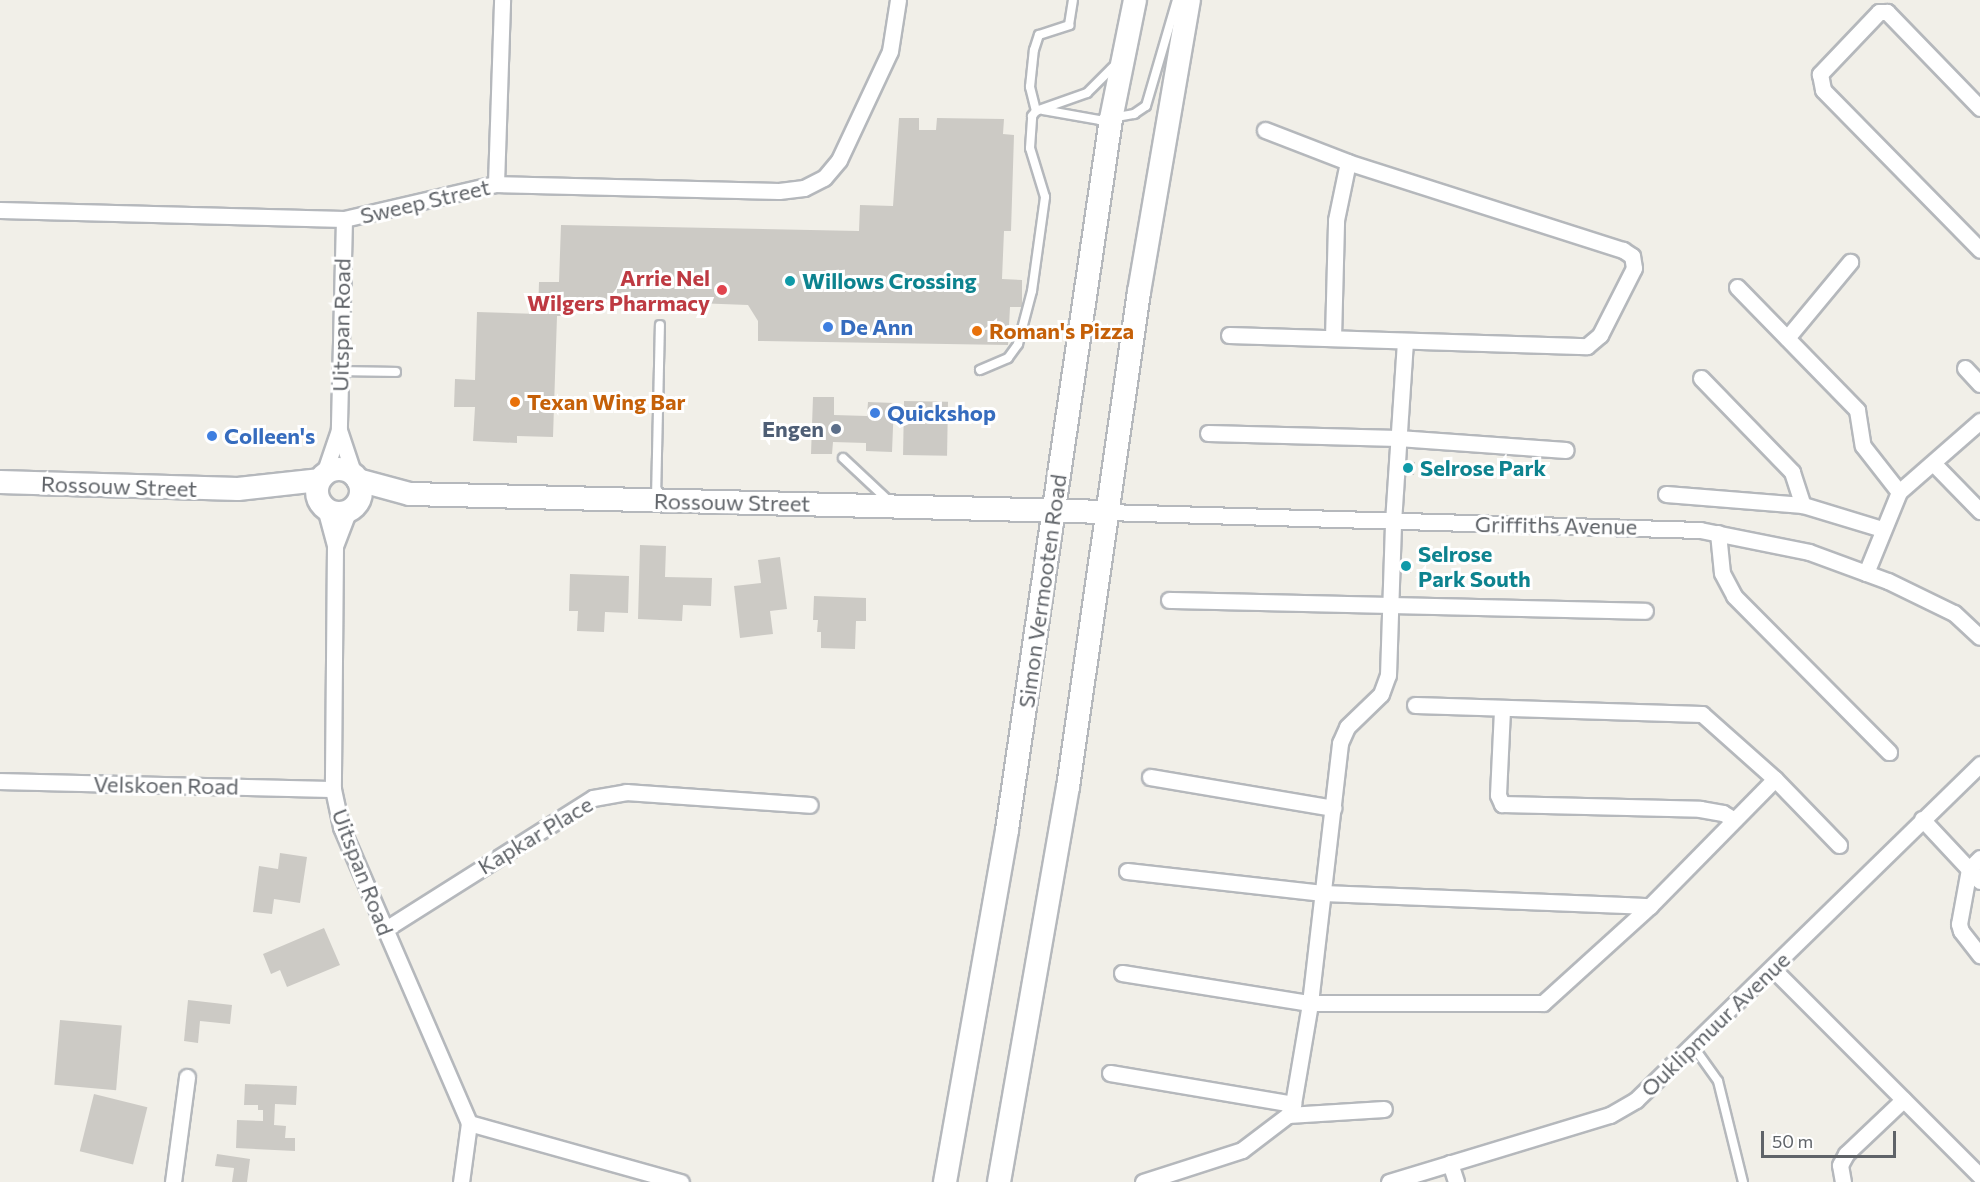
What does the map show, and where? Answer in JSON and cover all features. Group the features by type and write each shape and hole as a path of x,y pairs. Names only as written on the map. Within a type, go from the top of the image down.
{"main road":[{"name":"Simon Vermooten Road","path":"945,1182 1006,830 1111,120 1135,0"},
{"path":"1001,1182 1003,1157 1068,787 1161,155 1189,0"},
{"path":"336,469 356,477 359,499 350,509 337,513 324,507 317,494 322,477 336,469"},
{"name":"Rossouw Street","path":"0,482 238,489 322,477"},
{"name":"Rossouw Street","path":"356,477 410,494"},
{"name":"Rossouw Street","path":"238,489 324,507"},
{"name":"Rossouw Street","path":"350,509 410,494 1107,512"}],"street":[{"path":"496,184 502,0"},
{"name":"Sweep Street","path":"0,210 344,219 496,184 779,191 804,188 824,178 839,160 890,51 898,0"},
{"path":"1980,108 1887,12 1879,12 1820,74 1823,90 1980,250"},
{"path":"1229,334 1405,343 1587,345 1600,335 1635,262 1623,250 1348,162 1265,130"},
{"path":"1334,338 1336,220 1348,162"},
{"name":"Uitspan Road","path":"322,477 339,430 344,219"},
{"path":"1787,338 1850,262"},
{"path":"1737,286 1857,410 1863,446 1899,492"},
{"path":"1143,1182 1242,1150 1290,1109 1310,1004 1340,743 1347,727 1381,693 1388,675 1393,522 1405,343"},
{"path":"1965,368 1980,384"},
{"path":"1701,378 1792,472 1803,505"},
{"path":"1866,573 1899,492 1934,464 1980,421"},
{"name":"Uitspan Road","path":"339,430 356,477"},
{"path":"1208,433 1398,438 1566,450"},
{"path":"1934,464 1980,511"},
{"path":"1666,494 1803,505 1882,529"},
{"name":"Uitspan Road","path":"324,507 335,546 333,789 341,826 469,1123"},
{"name":"Uitspan Road","path":"335,546 350,509"},
{"name":"Griffiths Avenue","path":"1107,512 1393,522 1624,526 1718,533 1809,552 1866,573 1942,606 1980,638"},
{"path":"1718,533 1722,573 1734,596 1889,752"},
{"path":"1169,600 1645,611"},
{"path":"1414,705 1502,710 1702,714 1775,779 1839,844"},
{"path":"1502,710 1498,795 1502,804 1700,809 1723,813 1734,820"},
{"name":"Ouklipmuur Avenue","path":"1389,1182 1610,1115 1636,1100 1773,969 1980,764"},
{"path":"1150,777 1333,808"},
{"path":"1122,973 1310,1004 1543,1003 1650,906 1775,779"},
{"name":"Velskoen Road","path":"0,780 333,789"},
{"name":"Kapkar Place","path":"384,930 593,798 626,792 810,805"},
{"path":"1922,819 1980,881"},
{"path":"1980,858 1969,869 1959,924 1961,931 1980,955"},
{"path":"1127,871 1323,893 1650,906"},
{"path":"1773,969 1980,1176"},
{"path":"1110,1073 1290,1109 1384,1109"},
{"path":"172,1182 187,1077"},
{"path":"1843,1182 1840,1165 1846,1154 1903,1100"},
{"path":"461,1182 469,1123 681,1182"},
{"path":"1450,1163 1456,1182"}],"lane":[{"path":"1038,110 1030,87 1034,50 1039,35 1069,26 1073,0"},
{"path":"1038,110 1111,120 1134,114 1151,98 1177,0"},
{"path":"980,370 1008,358 1018,344 1032,291 1045,197 1030,148 1032,116 1038,110 1087,93 1102,81 1124,53"},
{"path":"656,500 660,325"},
{"path":"340,371 396,372"},
{"path":"843,458 894,506"},
{"path":"1693,1046 1718,1081 1743,1182"}],"building":[{"name":"Willows Crossing","path":"899,118 919,118 919,130 936,130 937,118 1004,119 1003,134 1014,135 1011,231 1004,231 1002,279 1022,280 1022,307 1010,307 1008,345 758,341 758,321 748,305 562,298 561,316 557,316 553,437 517,436 517,443 473,441 475,407 454,407 455,379 475,380 477,312 538,314 539,282 559,282 561,225 859,231 860,205 893,206"},
{"path":"813,397 834,397 834,415 867,416 868,402 894,403 892,452 866,451 866,443 833,442 832,454 811,454"},
{"path":"904,401 948,402 947,456 903,455"},
{"name":"Selrose Park","path":"1402,461 1415,462 1414,475 1402,475"},
{"path":"640,545 666,546 665,577 712,578 711,606 683,605 682,621 638,619"},
{"path":"780,557 787,609 770,611 773,634 740,638 734,586 761,583 758,560"},
{"name":"Selrose Park South","path":"1400,560 1412,560 1411,573 1400,572"},
{"path":"570,574 629,576 628,613 605,612 604,632 577,631 578,611 569,611"},
{"path":"814,596 866,598 866,621 856,621 855,649 821,648 821,632 817,632 818,620 813,620"},
{"path":"280,853 307,857 300,903 274,899 272,914 253,912 259,866 278,869"},
{"path":"324,928 340,965 287,987 280,970 271,974 263,954"},
{"path":"188,1000 232,1005 230,1024 200,1021 198,1043 184,1041"},
{"path":"60,1020 122,1025 116,1090 54,1085"},
{"path":"245,1084 297,1086 296,1105 275,1104 274,1125 286,1126 285,1138 295,1138 295,1151 236,1148 237,1120 263,1121 263,1110 258,1110 258,1105 244,1105"},
{"path":"94,1094 147,1107 133,1165 80,1151"},
{"path":"217,1154 250,1159 247,1182 232,1182 234,1168 215,1166"}],"place":[{"name":"Willows Crossing","path":"790,281"},
{"name":"Arrie Nel Wilgers Pharmacy","path":"722,290"},
{"name":"De Ann","path":"828,327"},
{"name":"Roman's Pizza","path":"977,331"},
{"name":"Texan Wing Bar","path":"515,402"},
{"name":"Quickshop","path":"875,413"},
{"name":"Engen","path":"836,429"},
{"name":"Colleen's","path":"212,436"},
{"name":"Selrose Park","path":"1408,468"},
{"name":"Selrose Park South","path":"1406,566"}]}
